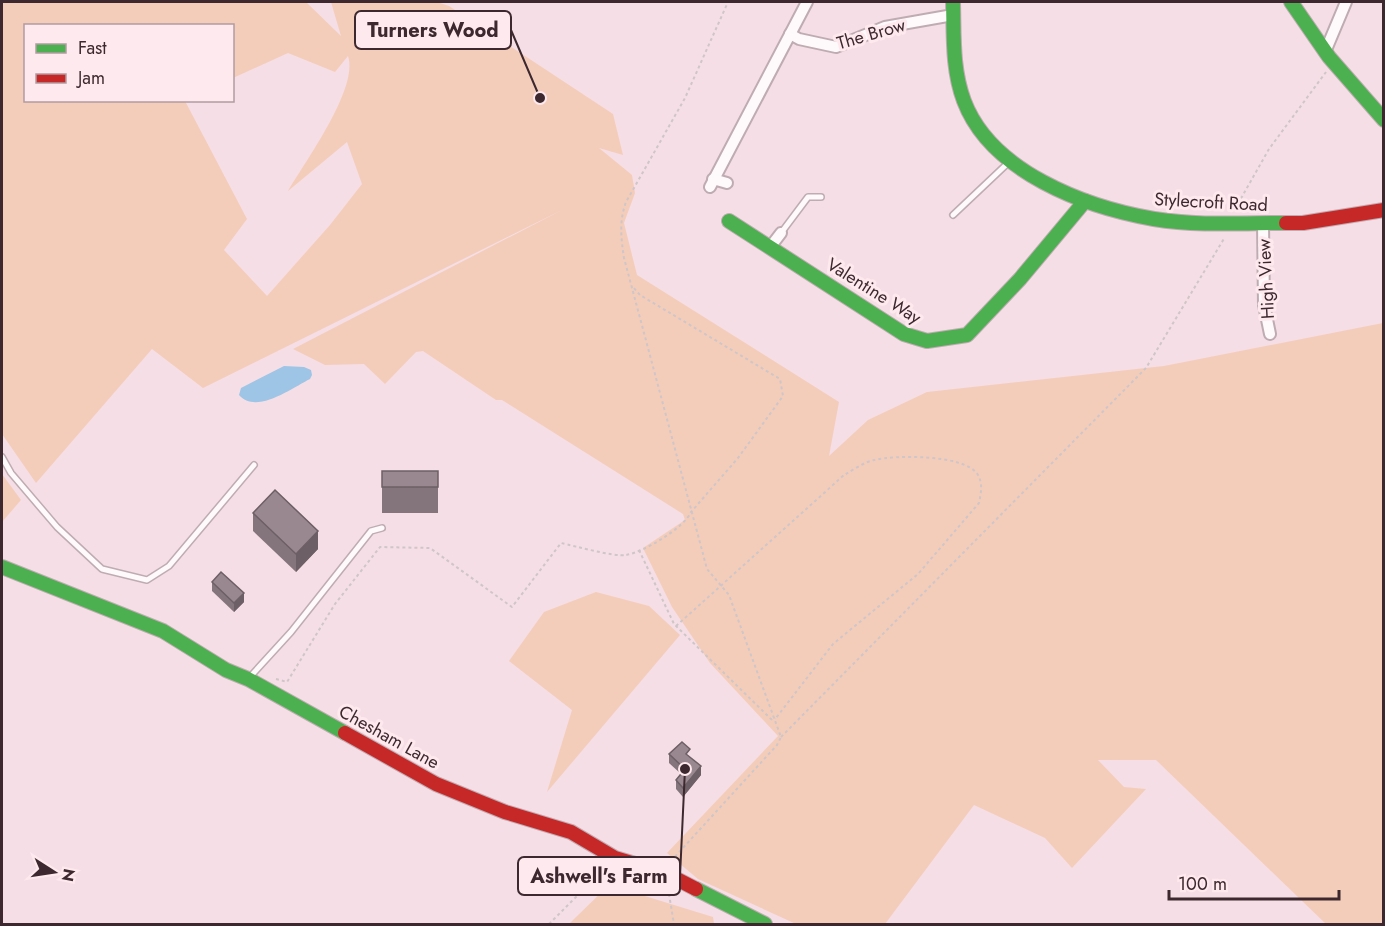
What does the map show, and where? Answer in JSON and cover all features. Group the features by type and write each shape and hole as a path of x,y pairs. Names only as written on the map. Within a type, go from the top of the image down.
{"street":[{"path":"727,183 712,183 807,2"},
{"path":"1291,2 1325,52 1383,120"},
{"path":"1325,52 1346,2"},
{"name":"The Brow","path":"790,34 800,39 836,47 885,27 953,8"},
{"name":"Stylecroft Road","path":"953,8 955,71 964,103 987,140 1009,162 1085,201 1155,219 1263,223 1303,223 1383,210"},
{"name":"Valentine Way","path":"729,221 904,334 927,341 968,335 1020,279 1085,201"},
{"name":"High View","path":"1263,223 1264,305 1270,334"},
{"path":"771,246 781,233"},
{"name":"Chesham Lane","path":"2,567 163,631 226,670 248,679 436,784 505,812 571,832 615,858 663,873 765,924"}],"lane":[{"path":"952,215 1009,162"},
{"path":"781,233 808,197 821,197"},
{"path":"2,457 10,473 57,528 102,569 147,580 169,566 254,465"},
{"path":"248,679 291,632 371,531 382,528"}],"path":[{"path":"728,2 685,98 626,202 621,218 621,234 631,285 707,569 729,595 776,718 781,737"},
{"path":"1231,217 1269,149 1326,72"},
{"path":"674,924 663,873 770,753 781,737 1146,368 1226,235"},
{"path":"276,679 287,682 335,604 380,547 430,548 512,607 561,543 625,555 676,531 688,520 691,512 738,458 783,396 780,379 640,295 631,285"},
{"path":"639,550 676,626 772,720 776,718 833,644 918,574 979,503 981,488 978,475 964,464 945,461 892,456 870,460 844,475 720,583 676,626"},
{"path":"549,924 615,858"}],"shaded area":[{"path":"2,2 306,2 341,36 331,2 437,2 449,6 613,114 623,155 599,148 632,175 635,193 624,223 637,275 839,402 829,456 868,420 927,392 1164,366 1383,323 1383,924 1326,924 1156,760 1098,760 1124,787 1146,789 1072,868 1045,838 974,805 885,924 796,924 698,879 667,853 778,736 710,663 672,607 643,548 685,520 683,514 502,400 496,400 423,351 416,352 385,384 364,364 325,365 293,349 562,210 203,388 152,349 36,483 2,434","holes":["24,24 234,24 234,78 288,53 335,72 348,56 349,70 346,87 328,125 288,191 347,142 362,184 330,225 267,296 224,250 247,219 186,102 24,102"]},
{"path":"2,474 21,500 2,522"},
{"path":"596,592 649,606 680,635 547,792 572,710 509,661 544,612"},
{"path":"609,885 713,917 714,924 569,924"}],"water":[{"path":"284,366 304,367 311,370 312,375 310,379 294,388 264,401 246,400 239,395 241,388"}],"building":[{"path":"382,471 438,471 438,487 382,487"},
{"path":"275,490 318,531 296,554 253,513"},
{"path":"221,572 244,593 234,603 212,582"},
{"path":"682,742 690,749 686,754 701,766 683,788 676,780 685,769 669,754"}],"traffic: fast":[{"path":"953,2 957,77 964,101 977,126 995,148 1018,166 1043,182 1071,195 1099,205 1154,219 1187,223 1286,223"},
{"path":"1291,2 1329,57 1384,120"},
{"path":"729,221 904,334 927,341 967,335 1020,279 1085,201"},
{"path":"2,567 163,631 226,670 248,679 345,733"},
{"path":"696,889 765,924"}],"traffic: jam":[{"path":"1286,223 1303,223 1384,210"},
{"path":"345,733 436,784 505,812 571,832 615,858 665,873 696,889"}],"place":[{"name":"Turners Wood","path":"540,98"},
{"name":"Ashwell's Farm","path":"685,769"}]}
